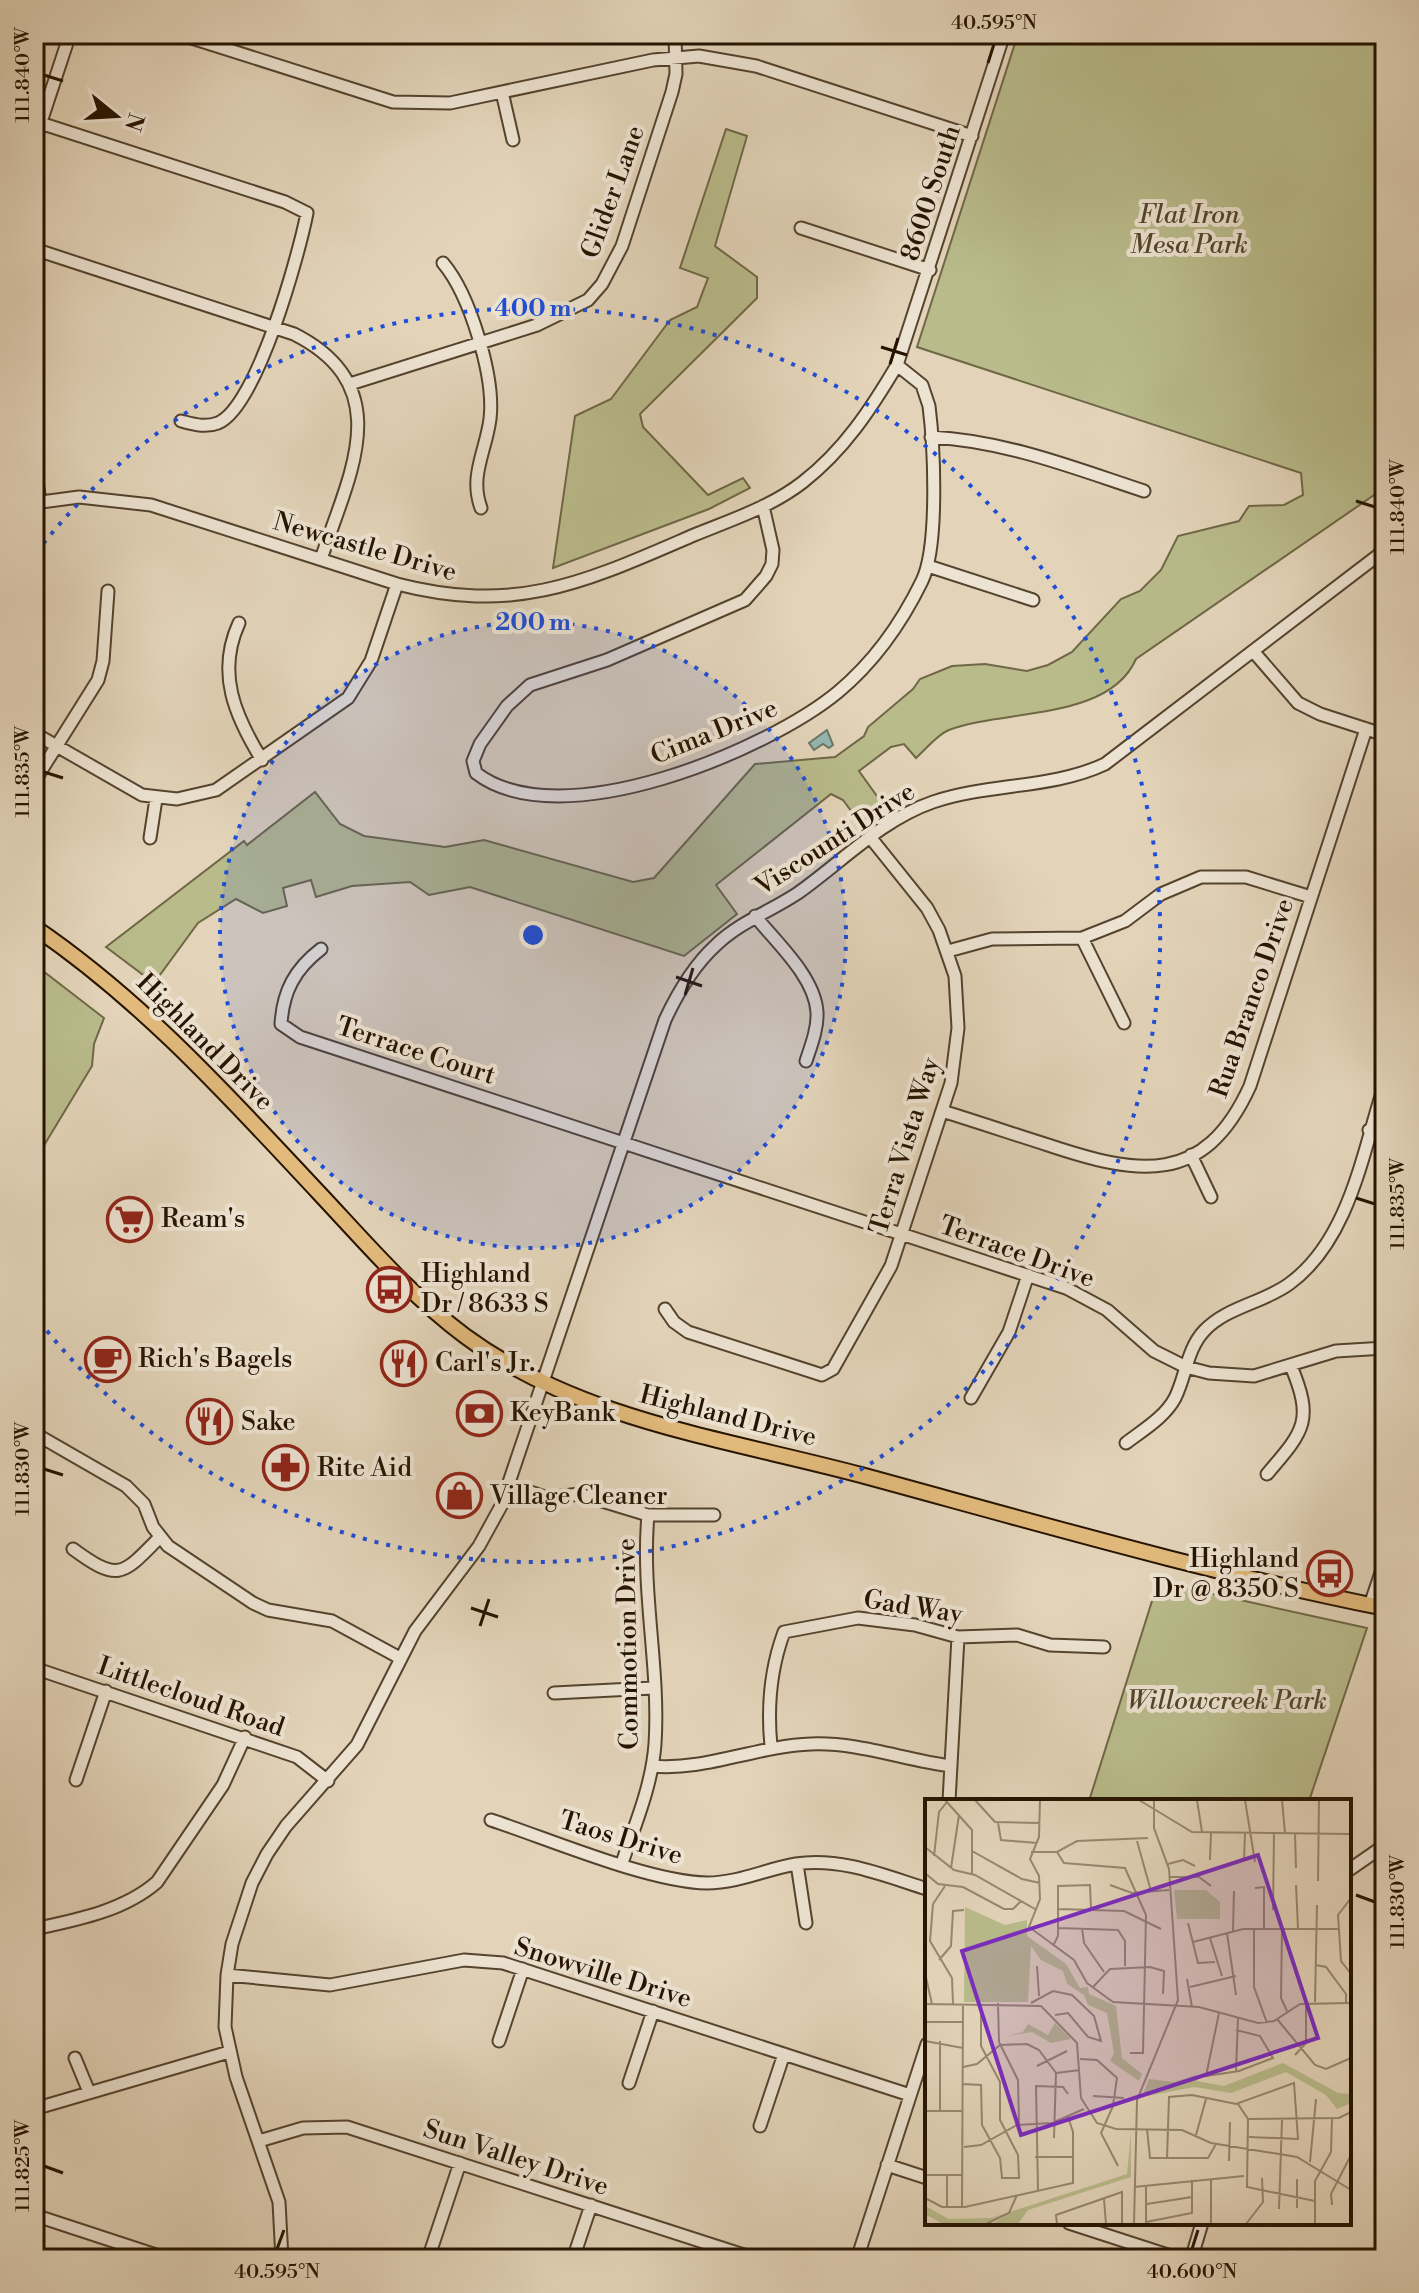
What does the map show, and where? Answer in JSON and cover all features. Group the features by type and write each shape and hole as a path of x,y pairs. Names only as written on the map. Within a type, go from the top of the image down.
{"main road":[{"name":"Highland Drive","path":"34,927 99,974 161,1027 415,1295 480,1346 543,1383 623,1414 1009,1516 1378,1606"}],"street":[{"path":"34,143 37,122 70,34"},
{"path":"179,34 393,102 431,105 677,57 728,59 972,136"},
{"name":"Glider Lane","path":"350,384 555,318 588,300 602,284 622,246 672,92 677,57 675,34"},
{"name":"8600 South","path":"897,365 1004,34"},
{"path":"502,92 513,140"},
{"path":"37,122 285,202 307,213 273,327 253,378 230,414 218,423 199,426 181,421"},
{"path":"801,228 930,270"},
{"path":"34,249 273,327 313,343 329,356 350,384 357,400 359,442 321,559"},
{"path":"443,263 459,287 491,392 486,442 475,477 481,508"},
{"name":"Cima Drive","path":"763,506 773,550 772,564 766,576 745,600 607,660 530,685 507,706 475,754 473,767 483,778 514,790 576,793 662,780 769,738 808,715 859,673 895,625 928,566 932,536 931,437 926,393 922,385 897,365"},
{"name":"Newcastle Drive","path":"37,502 79,497 151,505 397,584 463,597 544,592 580,582 763,506 802,483 837,451 871,411 897,365"},
{"path":"931,437 994,444 1026,452 1144,491"},
{"path":"34,462 37,502"},
{"name":"Viscounti Drive","path":"282,2259 279,2202 229,2052 225,2027 227,1975 242,1912 267,1854 286,1826 328,1781 363,1736 400,1658 433,1606 479,1546 510,1485 623,1144 675,999 701,960 755,916 795,895 870,837 934,802 1075,775 1105,764 1385,550"},
{"path":"928,566 1033,600"},
{"path":"34,733 112,781 156,799 177,799 216,790 348,698 371,661 397,584"},
{"path":"34,782 101,671 108,591"},
{"path":"239,623 228,646 226,673 252,745 262,760"},
{"path":"1253,651 1298,703 1385,735"},
{"name":"Rua Branco Drive","path":"942,1111 1122,1167 1146,1168 1191,1155 1228,1126 1241,1107 1366,729"},
{"path":"150,838 156,799"},
{"name":"Terra Vista Way","path":"665,1309 674,1322 688,1332 822,1375 833,1369 877,1295 901,1235 942,1111 958,1028 955,976 948,951 927,908 870,837"},
{"path":"948,951 992,939 1082,938 1125,921 1161,894 1201,877 1246,877 1311,897"},
{"path":"755,916 804,978 815,1001 815,1030 806,1061"},
{"path":"1082,938 1124,1023"},
{"name":"Terrace Court","path":"321,949 305,962 291,982 281,1024 290,1031 623,1144"},
{"path":"1126,1443 1164,1413 1174,1400 1202,1334 1212,1323 1280,1291 1309,1267 1324,1249 1344,1210 1385,1083"},
{"path":"1369,1130 1385,1135"},
{"name":"Terrace Drive","path":"623,1144 1028,1275 1094,1301 1142,1342 1186,1367 1233,1377 1273,1373 1336,1351 1385,1348"},
{"path":"1191,1155 1211,1197"},
{"path":"971,1398 1009,1332 1028,1275"},
{"path":"1267,1474 1295,1440 1304,1416 1302,1393 1291,1366"},
{"path":"34,1433 126,1486 144,1504 159,1538 261,1607 332,1621 400,1658"},
{"path":"510,1485 548,1498 579,1494 648,1515 714,1515"},
{"name":"Commotion Drive","path":"622,1863 652,1766 653,1688 646,1571 648,1515"},
{"path":"73,1549 99,1568 118,1572 135,1563 159,1538"},
{"path":"1378,1606 1385,1561"},
{"name":"Gad Way","path":"771,1746 768,1699 784,1632 858,1618 915,1625 958,1637 1017,1635 1050,1645 1104,1647"},
{"path":"949,1799 958,1637"},
{"name":"Littlecloud Road","path":"34,1668 245,1737 297,1757 328,1781"},
{"path":"554,1693 653,1688"},
{"path":"76,1780 106,1691"},
{"path":"34,1929 109,1909 146,1891 157,1882 223,1785 245,1737"},
{"path":"652,1766 694,1766 771,1746 846,1745 951,1766"},
{"name":"Taos Drive","path":"491,1820 680,1880 707,1883 732,1881 797,1864 858,1868 925,1888"},
{"path":"1351,1869 1385,1845"},
{"path":"797,1864 806,1923"},
{"name":"Snowville Drive","path":"227,1975 330,1985 464,1960 523,1969 910,2095"},
{"path":"499,2041 523,1969"},
{"path":"629,2083 653,2011"},
{"path":"857,2259 925,2050"},
{"path":"34,2109 229,2052"},
{"path":"760,2126 784,2054"},
{"path":"75,2058 89,2092"},
{"name":"Sun Valley Drive","path":"259,2141 303,2128 347,2127 591,2205 720,2253 756,2259"},
{"path":"428,2259 460,2163"},
{"path":"887,2165 925,2177"},
{"path":"573,2259 591,2205"},
{"path":"34,2215 135,2254 168,2259"},
{"path":"1075,2225 1175,2258 1188,2257 1198,2246 1202,2225"}],"green space":[{"name":"Flat Iron Mesa Park","path":"1018,34 1385,34 1385,495 1377,493 1136,659 1122,679 1103,693 1053,710 972,723 949,730 916,758 904,744 891,747 859,771 884,806 860,823 843,800 831,794 716,885 737,914 684,956 470,887 429,895 410,882 352,886 316,897 311,880 283,888 287,906 263,913 236,899 198,923 154,983 106,947 244,841 247,845 315,792 340,824 364,836 445,847 484,840 633,882 654,878 755,764 835,757 864,736 868,727 913,689 920,679 952,666 985,664 1027,671 1048,665 1072,652 1121,599 1140,591 1161,570 1178,536 1239,521 1249,506 1284,505 1303,495 1301,473 917,347"},
{"path":"726,129 747,136 715,246 757,277 757,298 640,414 643,427 708,495 743,478 750,488 709,509 553,568 575,416 611,399 670,320 697,307 708,278 680,268"},
{"path":"34,964 104,1018 94,1044 92,1066 34,1162"},
{"name":"Willowcreek Park","path":"1158,1582 1367,1628 1310,1799 1090,1799"}],"water":[{"path":"827,730 833,745 829,748 823,744 814,750 809,743"}],"place":[{"name":"Ream's","path":"130,1219"},
{"name":"Highland Dr / 8633 S","path":"390,1289"},
{"name":"Rich's Bagels","path":"107,1359"},
{"name":"Carl's Jr.","path":"404,1363"},
{"name":"KeyBank","path":"479,1413"},
{"name":"Sake","path":"210,1422"},
{"name":"Rite Aid","path":"286,1468"},
{"name":"Village Cleaner","path":"459,1496"},
{"name":"Highland Dr @ 8350 S","path":"1330,1574"}]}
